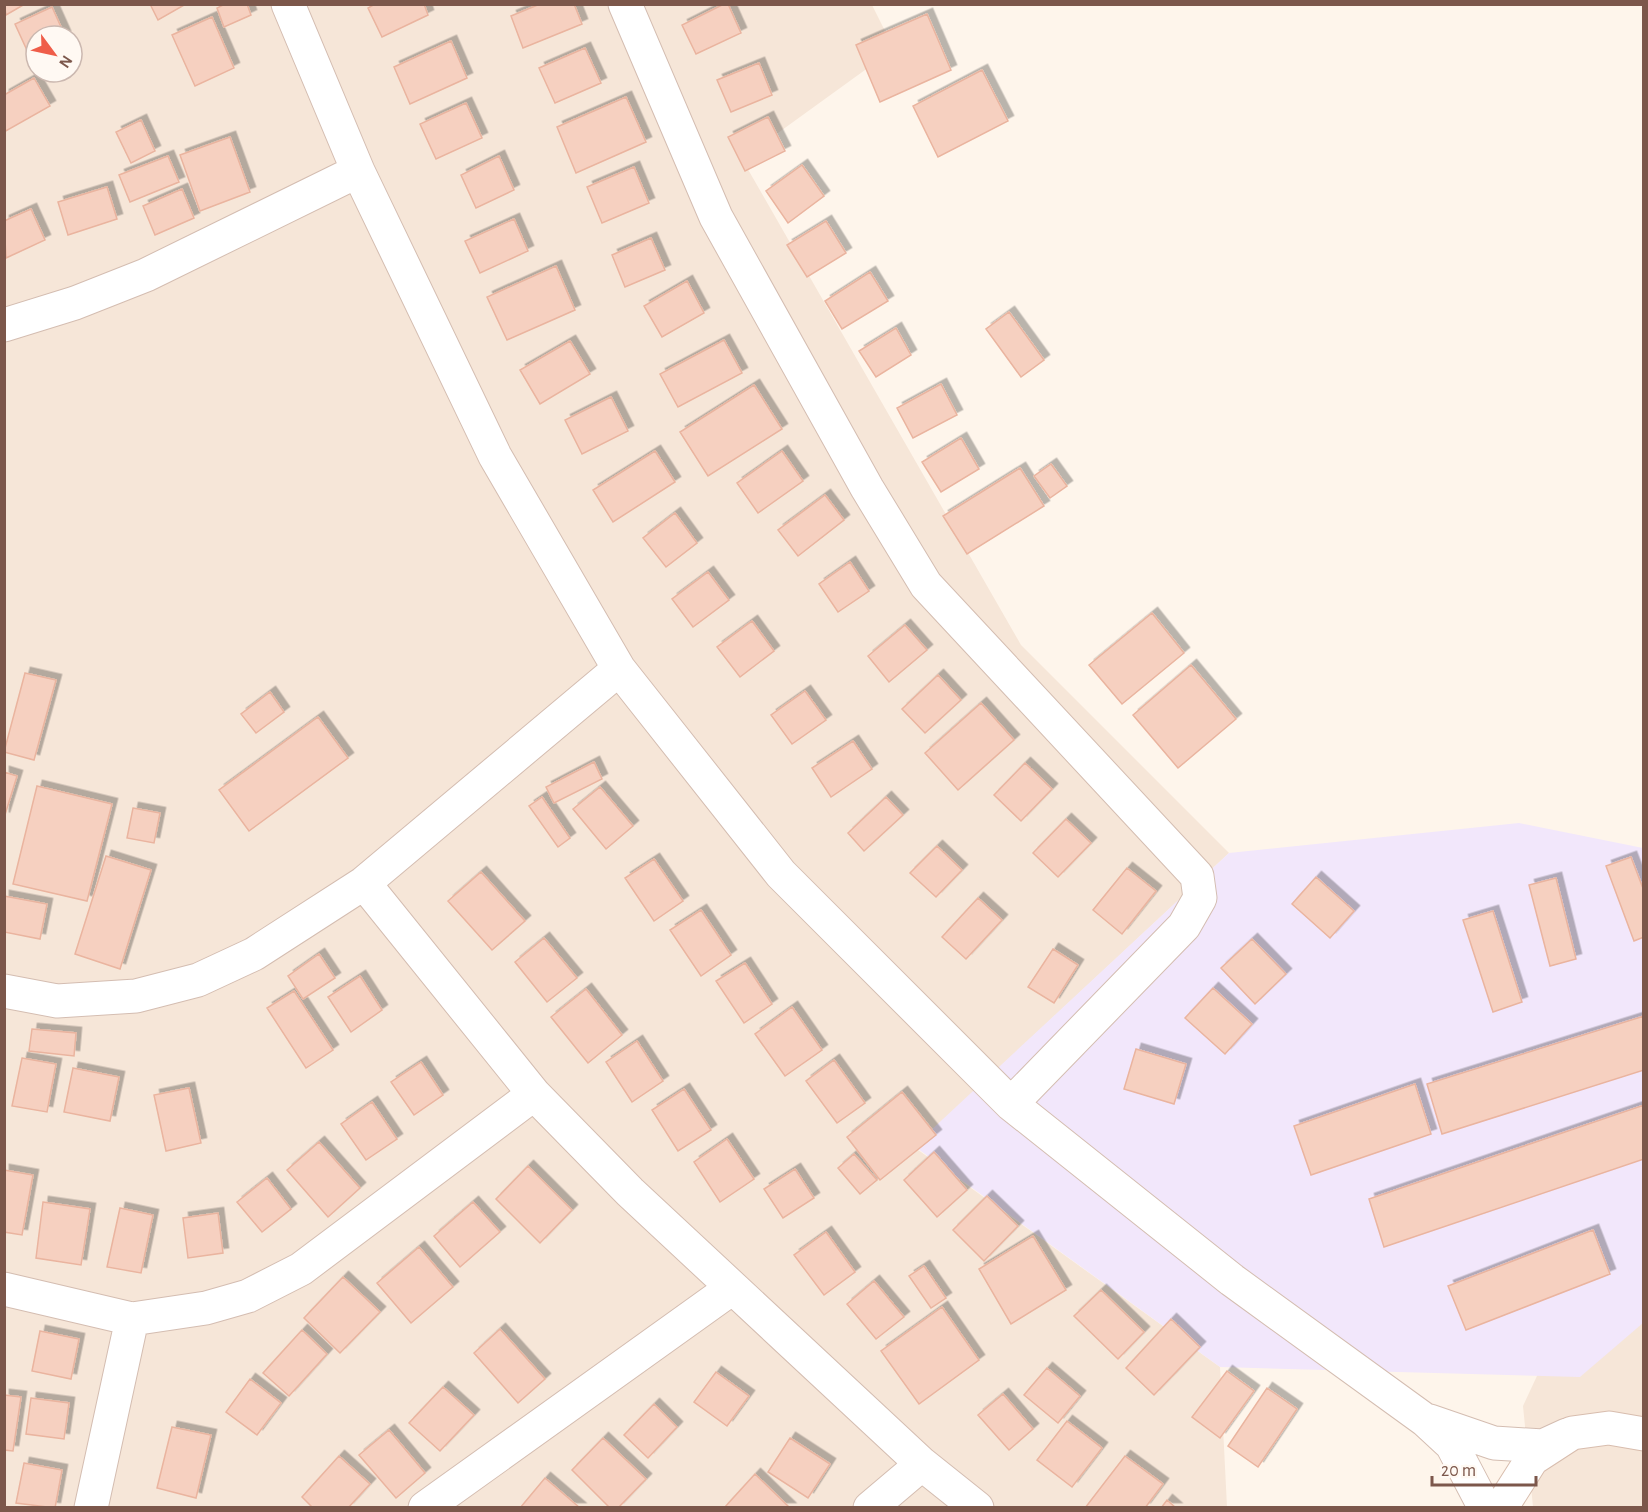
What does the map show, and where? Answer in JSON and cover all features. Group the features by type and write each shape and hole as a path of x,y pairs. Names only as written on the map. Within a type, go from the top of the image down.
{"street":[{"path":"288,4 358,171 495,456 619,669 781,874 1011,1104 1232,1280 1425,1420 1452,1445 1485,1508"},
{"path":"626,4 716,218 867,488 926,585 1197,876 1200,898 1184,926 1011,1104"},
{"path":"5,327 146,275 358,171"},
{"path":"4,991 57,1001 136,996 198,980 254,954 364,883 619,669"},
{"path":"364,883 534,1094 630,1192 922,1464 977,1508"},
{"path":"4,1289 132,1319 206,1308 248,1296 301,1269 534,1094"},
{"path":"424,1508 732,1288"},
{"path":"91,1508 132,1319"},
{"path":"1425,1420 1494,1443 1543,1446 1572,1433 1609,1428 1644,1412"},
{"path":"1609,1428 1644,1434"},
{"path":"1505,1508 1506,1500 1532,1459 1572,1433"},
{"path":"870,1508 922,1464"}],"shaded area":[{"path":"5,5 872,5 894,49 742,159 1021,645 1229,853 914,1147 1220,1367 1227,1507 5,1508"},
{"path":"1519,823 1643,848 1643,1323 1580,1377 1220,1367 914,1146 1229,853"},
{"path":"1643,1149 1643,1507 1533,1507 1523,1406"}],"building":[{"path":"4,4 25,4 6,15"},
{"path":"150,4 186,4 158,20"},
{"path":"225,4 247,4 251,15 224,27 217,8"},
{"path":"375,4 424,4 428,15 382,37 368,8"},
{"path":"540,4 574,4 582,24 523,48 511,16"},
{"path":"728,4 741,33 696,54 682,25"},
{"path":"52,7 60,24 24,24 24,44 15,24"},
{"path":"927,14 951,70 880,102 856,45"},
{"path":"212,17 234,68 195,86 172,35"},
{"path":"451,41 467,78 410,104 394,67"},
{"path":"585,48 601,83 555,103 539,68"},
{"path":"759,63 772,95 731,112 717,80"},
{"path":"982,70 1008,121 938,157 913,106"},
{"path":"24,84 37,84 50,106 4,132 4,95"},
{"path":"626,97 646,142 576,173 557,127"},
{"path":"466,103 482,138 436,159 420,124"},
{"path":"768,117 785,151 745,171 728,137"},
{"path":"141,120 155,151 131,163 116,132"},
{"path":"230,137 250,192 200,211 180,155"},
{"path":"168,156 179,182 130,202 119,175"},
{"path":"499,156 514,190 476,208 461,175"},
{"path":"802,165 824,196 788,223 766,191"},
{"path":"634,167 649,203 602,223 587,187"},
{"path":"107,187 117,219 68,235 58,202"},
{"path":"182,189 194,218 155,235 143,206"},
{"path":"31,209 45,240 6,258 4,221"},
{"path":"514,219 528,251 480,273 465,241"},
{"path":"826,221 846,253 807,277 787,245"},
{"path":"651,238 665,270 625,287 612,255"},
{"path":"556,266 575,310 507,340 487,297"},
{"path":"870,272 888,301 842,329 825,301"},
{"path":"687,281 704,313 662,337 644,306"},
{"path":"1009,312 1044,360 1021,377 986,329"},
{"path":"896,328 911,355 876,377 859,351"},
{"path":"724,340 742,373 678,407 660,374"},
{"path":"570,341 590,374 540,404 520,370"},
{"path":"941,384 957,415 913,438 897,408"},
{"path":"754,385 782,429 708,476 680,432"},
{"path":"611,397 628,431 582,454 565,420"},
{"path":"961,438 979,469 941,492 922,462"},
{"path":"655,451 675,482 613,522 593,490"},
{"path":"782,451 803,481 758,513 737,483"},
{"path":"1051,464 1067,486 1050,498 1034,476"},
{"path":"1020,468 1044,506 967,554 943,516"},
{"path":"825,495 844,520 798,556 778,530"},
{"path":"675,513 697,543 666,567 643,538"},
{"path":"850,562 869,591 838,612 819,584"},
{"path":"708,572 729,600 693,627 672,599"},
{"path":"1152,613 1184,653 1122,704 1089,665"},
{"path":"752,621 774,651 740,677 717,647"},
{"path":"905,625 927,650 889,682 868,656"},
{"path":"1191,665 1236,719 1178,768 1133,715"},
{"path":"25,673 56,680 34,760 4,752"},
{"path":"938,675 961,700 925,733 902,709"},
{"path":"805,691 826,720 792,744 771,715"},
{"path":"270,692 284,712 256,733 241,714"},
{"path":"981,703 1014,740 958,790 925,753"},
{"path":"318,717 348,758 249,831 219,790"},
{"path":"853,741 872,769 831,797 812,768"},
{"path":"594,762 602,779 554,803 546,787"},
{"path":"1025,763 1052,789 1021,821 994,795"},
{"path":"4,772 17,776 4,818"},
{"path":"37,786 112,804 87,901 13,884"},
{"path":"600,787 633,826 606,849 573,809"},
{"path":"542,797 570,838 558,847 529,806"},
{"path":"886,797 903,815 864,851 848,833"},
{"path":"133,808 160,813 154,843 127,838"},
{"path":"1066,819 1091,843 1058,877 1033,853"},
{"path":"937,846 962,870 936,897 910,873"},
{"path":"106,856 151,870 120,969 75,954"},
{"path":"1631,857 1644,891 1644,937 1634,941 1606,866"},
{"path":"654,859 683,901 654,921 625,878"},
{"path":"1127,868 1156,891 1122,934 1093,910"},
{"path":"481,872 525,921 492,950 448,901"},
{"path":"1316,877 1354,911 1330,938 1292,904"},
{"path":"1556,878 1576,959 1550,966 1529,885"},
{"path":"4,896 47,904 40,939 4,932"},
{"path":"978,898 1002,920 966,959 942,937"},
{"path":"701,910 731,955 701,976 670,930"},
{"path":"1493,911 1522,1002 1493,1012 1463,920"},
{"path":"544,938 577,978 547,1002 515,962"},
{"path":"1252,939 1286,974 1255,1004 1221,968"},
{"path":"1053,949 1078,965 1054,1003 1028,987"},
{"path":"319,954 335,978 303,999 288,976"},
{"path":"745,963 772,1004 744,1023 716,981"},
{"path":"360,976 382,1010 351,1032 328,997"},
{"path":"1213,988 1252,1024 1225,1054 1185,1018"},
{"path":"586,989 622,1035 588,1063 551,1017"},
{"path":"294,991 333,1050 306,1068 267,1008"},
{"path":"792,1007 822,1050 785,1076 755,1034"},
{"path":"1644,1016 1644,1070 1442,1134 1427,1084"},
{"path":"32,1029 76,1033 74,1056 29,1051"},
{"path":"637,1041 663,1081 632,1102 606,1062"},
{"path":"1136,1049 1186,1064 1174,1104 1124,1089"},
{"path":"22,1058 56,1064 47,1112 12,1106"},
{"path":"834,1060 865,1103 837,1123 806,1081"},
{"path":"421,1062 443,1095 414,1115 391,1082"},
{"path":"73,1068 119,1077 110,1121 64,1112"},
{"path":"1415,1084 1431,1134 1311,1175 1294,1126"},
{"path":"189,1088 201,1143 166,1151 154,1095"},
{"path":"684,1089 711,1130 678,1151 652,1110"},
{"path":"902,1092 936,1135 880,1180 847,1137"},
{"path":"372,1102 397,1139 366,1160 341,1124"},
{"path":"1644,1105 1644,1159 1384,1247 1369,1199"},
{"path":"727,1139 754,1179 720,1202 694,1162"},
{"path":"319,1142 360,1188 328,1217 287,1170"},
{"path":"934,1152 967,1190 937,1217 904,1180"},
{"path":"854,1154 877,1180 860,1194 838,1168"},
{"path":"528,1166 572,1210 540,1243 496,1199"},
{"path":"795,1169 814,1198 783,1218 764,1189"},
{"path":"4,1170 33,1175 22,1235 4,1232"},
{"path":"267,1178 291,1209 262,1232 237,1202"},
{"path":"987,1196 1018,1226 984,1261 953,1230"},
{"path":"43,1202 90,1209 81,1265 36,1258"},
{"path":"473,1202 500,1232 460,1267 434,1236"},
{"path":"120,1208 153,1215 141,1273 107,1267"},
{"path":"218,1213 223,1253 188,1258 183,1218"},
{"path":"1593,1230 1610,1274 1466,1330 1448,1286"},
{"path":"826,1232 855,1272 824,1295 794,1255"},
{"path":"1033,1236 1066,1290 1011,1324 979,1269"},
{"path":"419,1247 453,1287 411,1323 377,1283"},
{"path":"924,1266 946,1298 931,1308 909,1276"},
{"path":"343,1277 380,1312 340,1353 304,1318"},
{"path":"874,1281 904,1317 876,1339 847,1304"},
{"path":"1101,1290 1144,1332 1118,1359 1074,1316"},
{"path":"942,1307 979,1360 919,1404 881,1351"},
{"path":"1171,1319 1200,1347 1154,1395 1126,1368"},
{"path":"500,1329 545,1379 518,1403 474,1353"},
{"path":"302,1330 327,1354 289,1396 263,1373"},
{"path":"40,1331 79,1339 71,1379 32,1371"},
{"path":"1047,1368 1080,1396 1058,1423 1024,1395"},
{"path":"1227,1371 1254,1391 1220,1438 1192,1417"},
{"path":"716,1372 749,1396 727,1426 694,1402"},
{"path":"250,1379 281,1403 257,1435 226,1412"},
{"path":"443,1387 474,1415 440,1451 409,1423"},
{"path":"1267,1388 1297,1409 1258,1467 1228,1446"},
{"path":"1003,1394 1033,1429 1009,1450 978,1415"},
{"path":"4,1395 21,1397 13,1451 4,1450"},
{"path":"31,1398 69,1403 64,1439 26,1434"},
{"path":"654,1404 677,1427 648,1458 624,1435"},
{"path":"1067,1421 1102,1448 1072,1487 1037,1460"},
{"path":"172,1427 211,1435 196,1498 157,1488"},
{"path":"389,1430 425,1473 396,1498 359,1455"},
{"path":"603,1438 646,1479 618,1508 610,1508 572,1470"},
{"path":"790,1438 830,1464 808,1498 768,1472"},
{"path":"339,1456 370,1484 348,1508 313,1508 302,1497"},
{"path":"1125,1456 1163,1484 1145,1508 1085,1508"},
{"path":"24,1463 62,1470 55,1508 16,1503"},
{"path":"755,1474 790,1508 724,1508"},
{"path":"545,1478 580,1508 520,1508"},
{"path":"1167,1500 1176,1508 1161,1508"}]}
